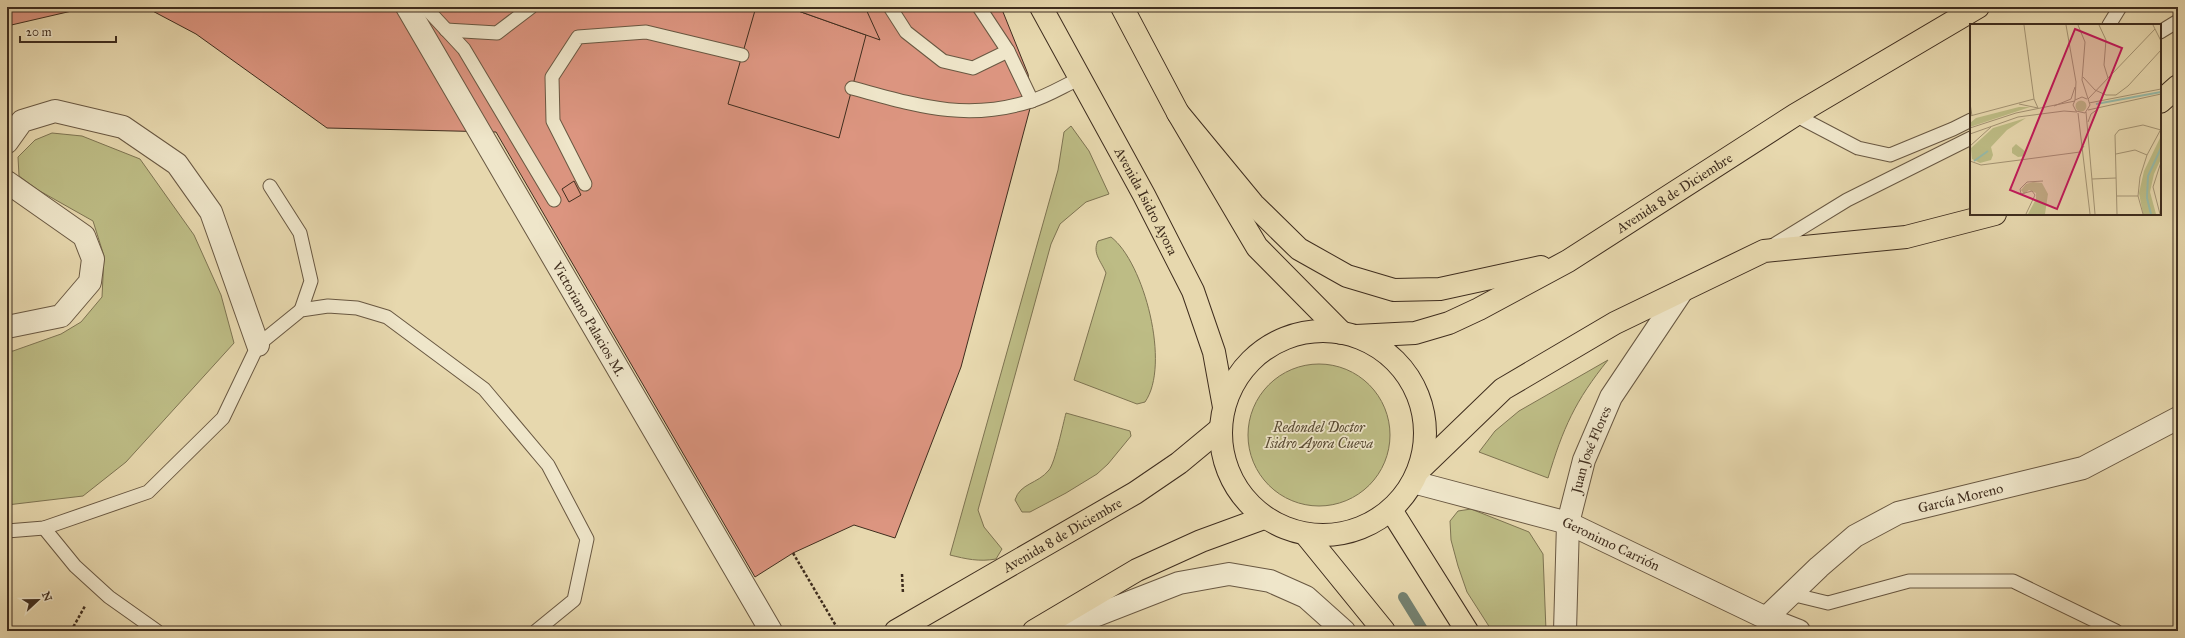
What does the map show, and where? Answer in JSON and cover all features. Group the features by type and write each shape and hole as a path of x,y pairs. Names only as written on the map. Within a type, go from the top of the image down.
{"main road":[{"name":"Avenida Isidro Ayora","path":"1041,7 1144,195 1193,291 1214,352 1224,407"},
{"path":"1122,7 1178,113 1257,246 1349,334"},
{"name":"Avenida 8 de Diciembre","path":"1349,334 1414,333 1449,323 1479,309 1568,261 1795,115 1978,7"},
{"path":"2161,101 2178,86"},
{"path":"1178,113 1253,204 1299,249 1347,276 1394,290 1440,289 1568,261"},
{"path":"1416,476 1425,434 1423,416 1418,398 1411,382 1387,354 1372,343 1349,334 1327,331 1296,334 1268,346 1256,355 1235,379 1224,407 1220,429 1224,458 1235,485 1243,498 1264,518 1278,526 1306,535 1343,534 1376,521 1391,510 1407,492 1416,476 1503,390 1615,323 1764,252 1906,237 1991,215"},
{"name":"Avenida 8 de Diciembre","path":"896,631 1135,494 1179,463 1220,429"},
{"path":"1391,510 1467,631"},
{"path":"1034,631 1137,570 1201,540 1264,518"},
{"path":"1306,535 1384,631"}],"street":[{"name":"Victoriano Palacios M.","path":"407,7 772,631"},
{"path":"7,142 22,121 55,111 123,127 177,164 211,212 258,345"},
{"path":"7,182 84,236 93,259 90,282 61,316 7,327"},
{"name":"Juan José Flores","path":"1565,631 1568,523 1584,460 1611,397 1682,291"},
{"name":"García Moreno","path":"1766,618 1855,536 1898,513 2083,468 2178,418"},
{"name":"Geronimo Carrión","path":"1416,476 1568,523 1766,618 1799,631"},
{"path":"1056,631 1179,583 1229,574 1270,581 1306,598 1344,631"}],"lane":[{"path":"425,7 464,49 554,200"},
{"path":"446,30 497,33 531,7"},
{"path":"890,7 906,32 943,61 973,68 1008,52"},
{"path":"979,7 1008,52 1032,101"},
{"path":"2110,24 2120,7"},
{"path":"2161,31 2178,21"},
{"path":"585,184 553,121 552,77 578,38 646,32 742,55"},
{"path":"852,88 926,108 978,112 1032,101 1081,78"},
{"path":"1795,115 1858,148 1890,155 1970,120"},
{"path":"1764,252 1847,200 1970,138"},
{"path":"270,186 300,233 311,281 301,310"},
{"path":"7,531 44,528 148,492 223,418 258,345 301,310 328,306 357,308 387,317 484,389 548,464 587,539 574,600 536,631"},
{"path":"44,528 75,566 109,597 157,631"},
{"path":"1791,594 1828,602 1908,580 2012,581 2116,631"}],"path":[{"path":"793,553 839,631"},
{"path":"902,574 902,597"},
{"path":"71,631 88,601"}],"green space":[{"path":"1071,126 1089,151 1109,194 1086,202 1060,224 1051,244 978,510 984,527 1002,549 996,559 990,560 973,560 950,555 1058,170 1064,132"},
{"path":"52,133 82,136 140,159 194,235 221,295 234,343 126,462 83,496 7,505 7,351 13,351 61,334 81,322 102,297 104,256 93,221 38,190 19,176 18,157 35,140"},
{"path":"1111,237 1123,250 1134,268 1143,290 1150,315 1154,340 1155,364 1152,385 1145,402 1137,404 1074,380 1106,273 1098,257 1096,245 1098,241"},
{"path":"1608,360 1578,402 1559,444 1548,478 1479,452 1495,431 1519,411"},
{"name":"Redondel Doctor Isidro Ayora Cueva","path":"1312,364 1326,364 1340,367 1352,372 1364,380 1374,390 1385,408 1389,421 1389,449 1385,462 1374,480 1364,490 1352,498 1340,503 1326,506 1312,506 1298,503 1286,498 1274,490 1264,480 1256,468 1251,456 1248,442 1248,428 1251,414 1256,402 1264,390 1274,380 1286,372 1298,367"},
{"path":"1066,413 1130,431 1131,436 1108,464 1097,474 1066,493 1030,512 1022,512 1015,500 1017,494 1025,487 1045,475 1049,470 1056,452"},
{"path":"1471,509 1529,532 1543,554 1546,631 1492,631 1467,592 1451,540 1450,521 1458,511"}],"building":[{"path":"7,7 89,7 7,26"},
{"path":"145,7 1001,7 1028,74 1032,101 961,367 895,538 854,525 793,553 755,577 496,132 327,128 196,34"},
{"path":"756,7 787,7 866,35 839,138 728,104"},
{"path":"787,7 865,7 880,40 866,35"},
{"path":"574,181 581,195 569,202 562,189"}],"waterway":[{"path":"1403,597 1424,631"}]}
